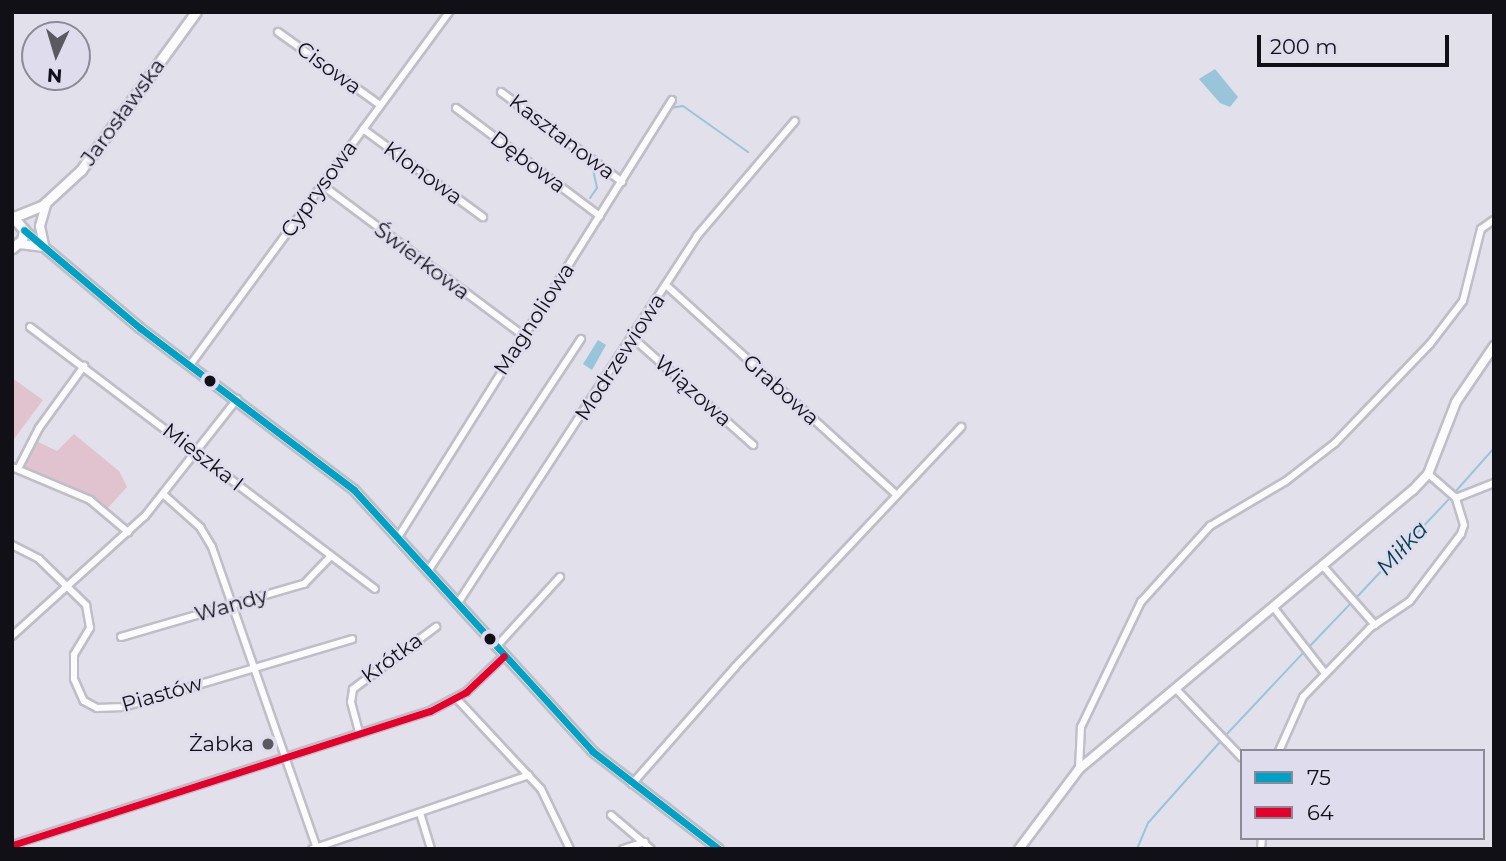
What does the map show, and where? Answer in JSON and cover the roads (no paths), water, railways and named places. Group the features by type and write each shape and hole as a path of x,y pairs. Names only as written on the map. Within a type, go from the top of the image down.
{"main road":[{"name":"Jarosławska","path":"24,229 45,203 81,170 196,12"},
{"name":"Jarosławska","path":"13,216 45,203"},
{"path":"13,216 24,229 16,246"}],"street":[{"name":"Cyprysowa","path":"190,365 449,12"},
{"name":"Cisowa","path":"278,32 380,105"},
{"name":"Kasztanowa","path":"501,92 622,182"},
{"name":"Magnoliowa","path":"397,539 622,182 659,116 673,100"},
{"name":"Dębowa","path":"456,108 600,216"},
{"name":"Modrzewiowa","path":"458,603 697,236 795,121"},
{"name":"Klonowa","path":"363,129 483,217"},
{"name":"Świerkowa","path":"322,185 524,336"},
{"path":"44,248 40,226 45,203"},
{"path":"1079,769 1081,727 1141,602 1210,526 1286,481 1335,443 1430,345 1463,301 1481,229 1486,222 1494,220"},
{"path":"24,229 190,365 354,490 592,751 632,785 719,849"},
{"path":"16,246 44,248"},
{"name":"Grabowa","path":"666,285 897,495"},
{"name":"Mieszka I","path":"30,327 375,589"},
{"name":"Wiązowa","path":"632,338 753,445"},
{"path":"428,571 580,339"},
{"path":"1019,849 1079,769 1274,608 1428,474 1456,402 1494,346"},
{"path":"84,366 38,428 15,468 90,500 128,532"},
{"path":"12,636 128,532 163,494 237,400"},
{"path":"632,785 961,426"},
{"path":"1280,749 1303,697 1324,672 1375,625 1410,601 1461,534 1464,525 1456,498 1428,474"},
{"path":"1456,498 1494,483"},
{"path":"163,494 200,527 235,604 315,848 529,775"},
{"name":"Piastów","path":"12,545 29,553 68,585 89,615 90,628 74,656 74,679 85,701 97,708 122,706 352,639"},
{"name":"Wandy","path":"121,637 304,584 331,556"},
{"path":"1322,565 1375,625"},
{"path":"496,647 560,577"},
{"path":"1274,608 1324,672"},
{"name":"Krótka","path":"359,733 351,702 357,683 436,627"},
{"path":"12,845 457,699 504,656"},
{"path":"1177,689 1240,756"},
{"path":"457,699 541,789 569,849"},
{"path":"420,813 431,849"},
{"path":"611,815 651,849"},
{"path":"623,849 645,842"}],"water":[{"path":"1215,69 1238,97 1230,107 1220,103 1199,79"},
{"path":"598,340 606,345 592,370 583,364"}],"waterway":[{"path":"670,108 683,106 748,152"},
{"path":"590,198 597,188 592,164"},
{"path":"559,287 626,179"},
{"name":"Miłka","path":"1456,491 1494,448"},
{"name":"Miłka","path":"1356,598 1449,499"},
{"name":"Miłka","path":"1309,647 1351,603"},
{"name":"Miłka","path":"1226,735 1304,652"},
{"name":"Miłka","path":"1137,849 1148,823 1219,743"}],"place":[{"name":"Żabka","path":"268,744"}]}
